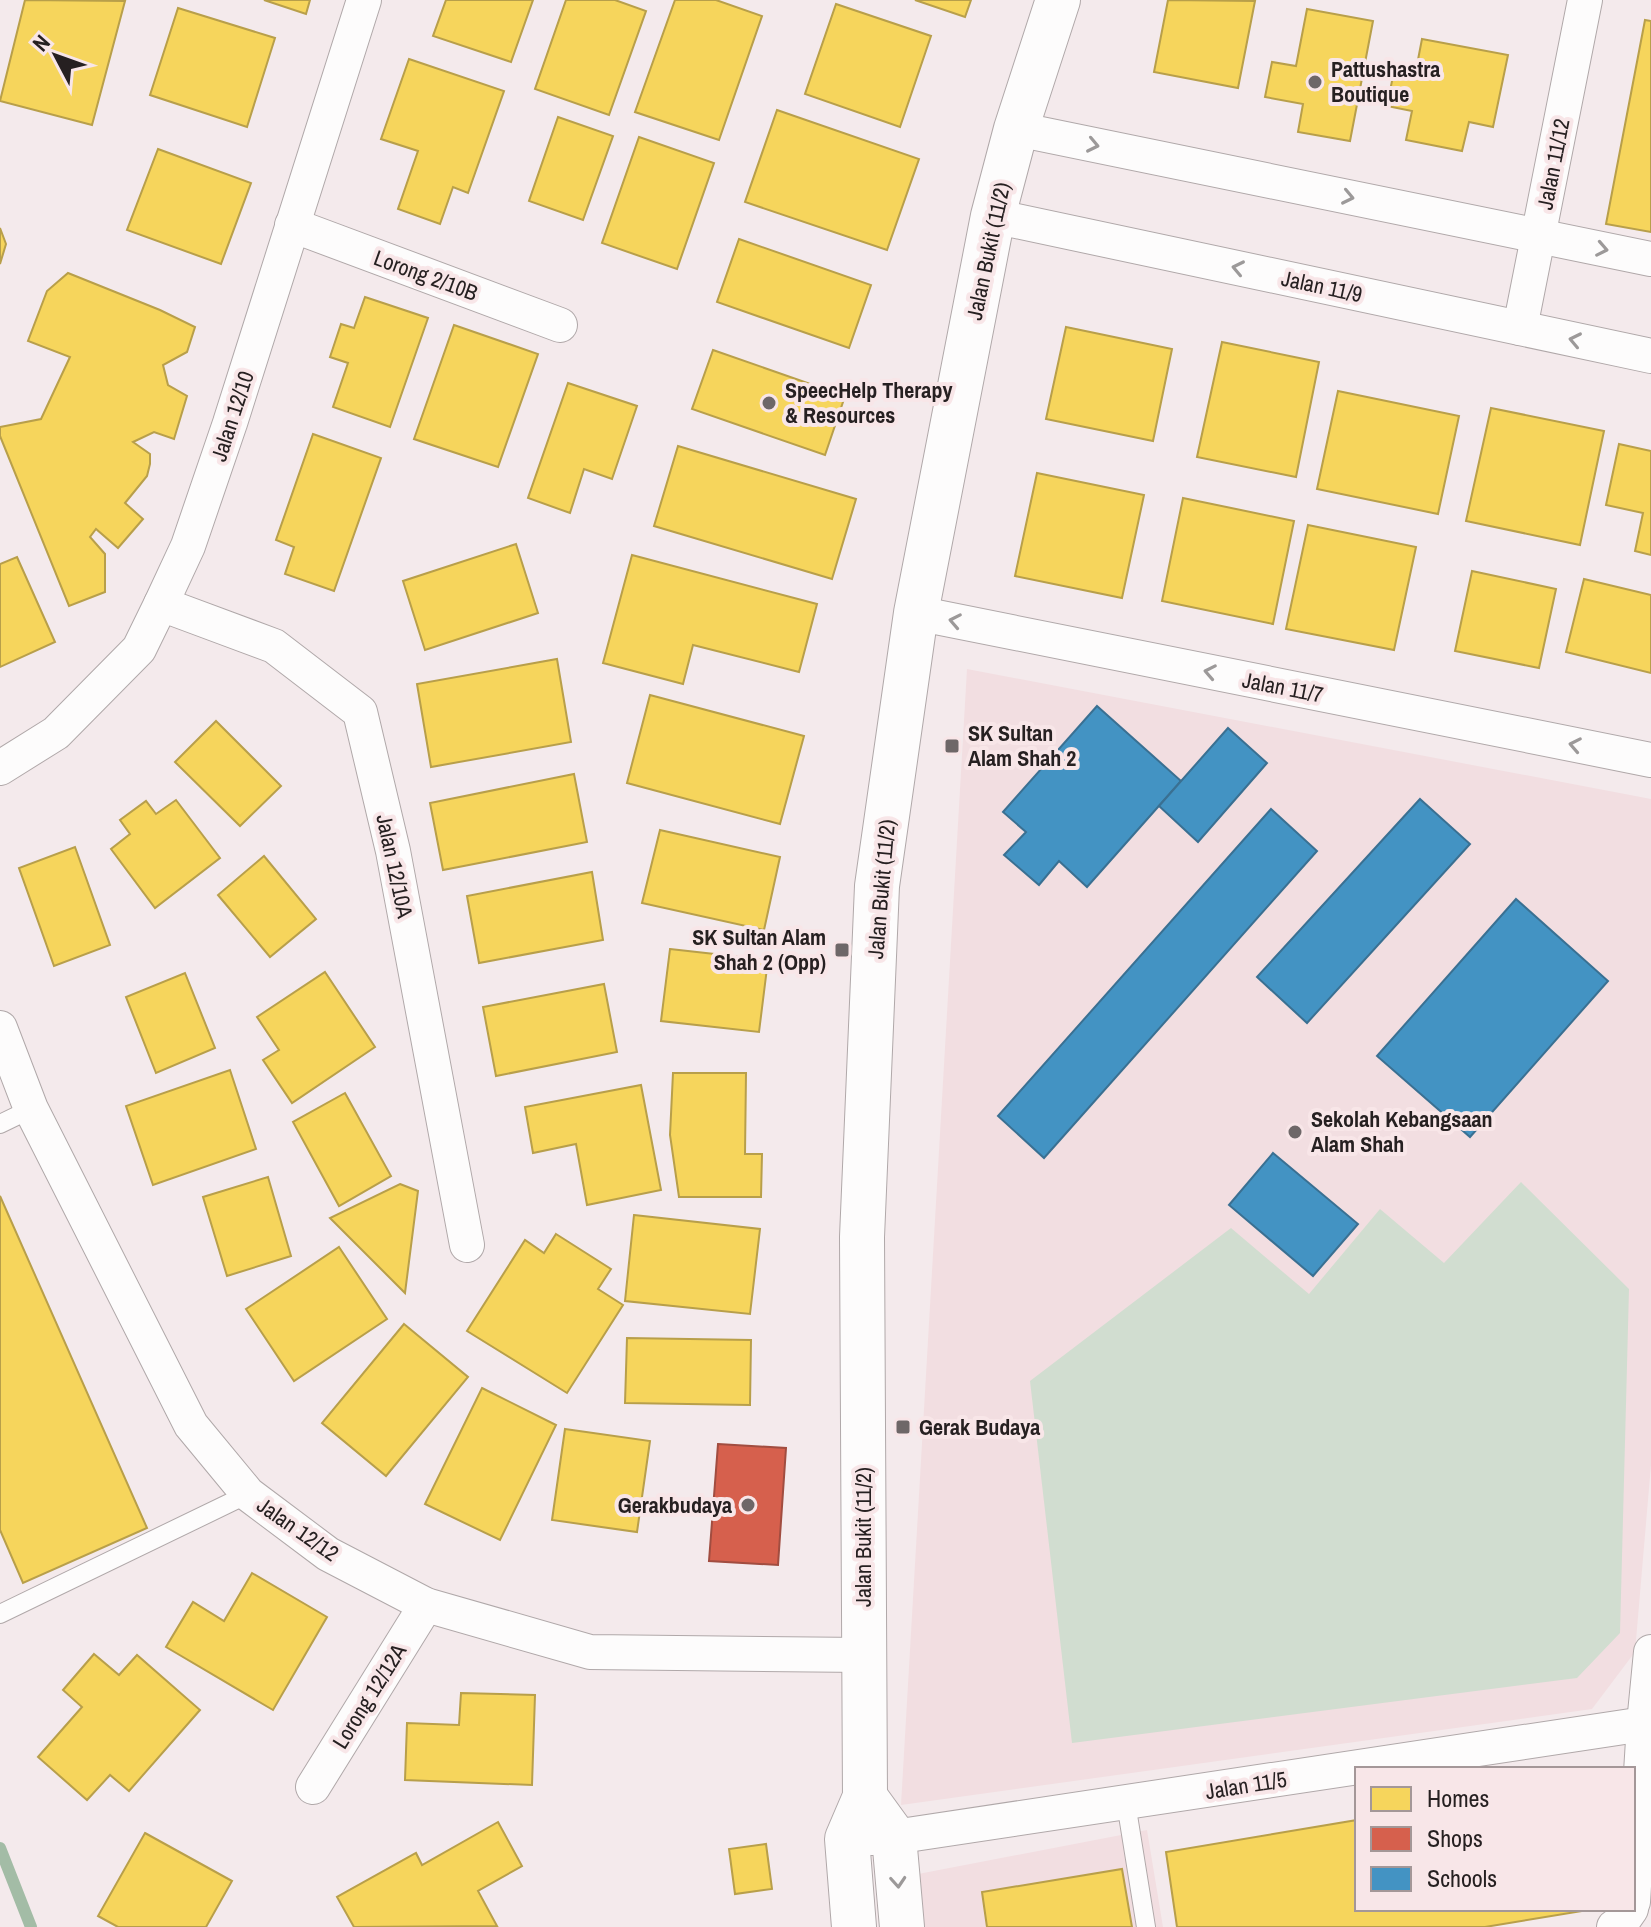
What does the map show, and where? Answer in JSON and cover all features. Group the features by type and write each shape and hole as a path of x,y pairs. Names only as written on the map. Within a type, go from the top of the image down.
{"street":[{"name":"Jalan 12/10","path":"0,768 56,733 119,670 139,649 161,604 198,519 364,0"},
{"name":"Jalan Bukit (11/2)","path":"854,1927 847,1839 865,1797 862,1237 877,886 916,613 993,216 1016,129 1058,0"},
{"name":"Jalan 11/12","path":"1520,328 1585,0"},
{"path":"1016,129 1651,259"},
{"name":"Jalan 11/9","path":"993,216 1651,356"},
{"name":"Lorong 2/10B","path":"292,225 560,325"},
{"name":"Jalan 12/10A","path":"161,604 274,646 360,712 393,851 467,1245"},
{"name":"Jalan 11/7","path":"916,613 1651,760"},
{"name":"Jalan 12/12","path":"0,1028 31,1109 191,1425 248,1494 328,1554 426,1605 590,1652 863,1655"},
{"name":"Lorong 12/12A","path":"313,1787 426,1605"},
{"path":"1635,1869 1651,1652"},
{"name":"Jalan 11/5","path":"1362,1767 1644,1724"},
{"name":"Jalan 11/5","path":"847,1839 894,1837 1355,1768"},
{"path":"865,1797 894,1837 902,1927"},
{"path":"1614,1927 1630,1911"}],"lane":[{"path":"0,1124 31,1109"},
{"path":"0,1614 248,1494"},
{"path":"1126,1803 1146,1927"}],"shaded area":[{"name":"Sekolah Kebangsaan Alam Shah","path":"967,669 1651,799 1651,1465 1635,1652 1592,1709 901,1805"},
{"path":"1147,1830 1163,1927 922,1927 913,1875"}],"green space":[{"path":"1521,1182 1629,1289 1620,1633 1577,1678 1072,1743 1030,1381 1231,1228 1309,1294 1380,1209 1444,1263"}],"building: Homes":[{"path":"25,0 125,1 92,125 0,101"},
{"path":"264,0 310,0 306,14"},
{"path":"446,0 533,0 511,62 433,36"},
{"path":"566,0 615,0 646,11 609,115 535,89"},
{"path":"675,0 716,0 762,16 719,140 635,112"},
{"path":"915,0 971,0 965,17"},
{"path":"1168,0 1255,1 1238,88 1154,72"},
{"path":"836,4 931,36 900,127 805,94"},
{"path":"178,8 275,38 247,127 150,95"},
{"name":"Pattushastra Boutique","path":"1307,9 1373,21 1350,141 1298,132 1303,104 1265,97 1272,62 1296,66"},
{"path":"1645,20 1651,21 1651,232 1606,224"},
{"path":"1422,39 1508,55 1493,127 1469,122 1462,151 1406,140 1412,111 1387,106 1395,66 1416,70"},
{"path":"409,59 504,91 468,193 453,187 440,224 398,209 418,151 381,139"},
{"path":"777,110 919,159 887,250 745,202"},
{"path":"558,117 613,136 583,220 529,201"},
{"path":"639,137 714,163 677,269 602,243"},
{"path":"158,149 251,183 221,264 127,230"},
{"path":"0,228 6,244 0,264"},
{"path":"739,239 871,285 849,348 717,302"},
{"path":"68,273 195,327 187,352 163,365 168,385 187,396 174,439 154,432 133,442 150,454 150,464 147,476 125,503 143,519 118,548 96,529 90,537 105,554 105,592 69,606 0,436 0,427 41,419 70,357 28,341 47,291"},
{"path":"365,297 428,318 390,427 333,407 348,363 330,357 341,324 354,328"},
{"path":"454,325 538,354 498,467 414,439"},
{"path":"1066,327 1172,349 1153,441 1046,419"},
{"path":"1222,342 1319,362 1296,477 1197,457"},
{"name":"SpeecHelp Therapy & Resources","path":"713,350 845,396 825,455 692,409"},
{"path":"568,383 637,406 612,479 584,469 570,513 528,498"},
{"path":"1338,391 1459,416 1438,514 1317,489"},
{"path":"1491,408 1604,431 1580,545 1466,521"},
{"path":"313,434 381,458 334,591 285,574 294,547 276,540"},
{"path":"1619,444 1651,451 1651,555 1635,551 1643,513 1606,505"},
{"path":"678,446 856,499 832,579 654,526"},
{"path":"1037,473 1144,495 1122,598 1015,576"},
{"path":"1183,498 1294,521 1273,624 1162,601"},
{"path":"1308,525 1416,547 1394,650 1286,629"},
{"path":"516,544 538,613 425,650 403,581"},
{"path":"632,555 817,604 799,672 693,645 683,684 603,663"},
{"path":"17,557 55,642 0,667 0,564"},
{"path":"1472,571 1556,589 1539,668 1455,651"},
{"path":"1584,579 1651,595 1651,673 1566,652"},
{"path":"557,659 571,742 431,767 417,684"},
{"path":"650,695 804,736 780,824 627,783"},
{"path":"216,721 281,786 240,826 175,762"},
{"path":"574,774 587,842 443,870 430,803"},
{"path":"176,800 220,858 155,908 111,849 130,834 120,820 146,801 156,814"},
{"path":"660,830 780,857 764,930 642,903"},
{"path":"75,847 110,945 54,966 19,868"},
{"path":"264,856 316,919 270,957 218,895"},
{"path":"592,872 603,940 479,963 467,896"},
{"path":"670,949 768,960 759,1032 661,1021"},
{"path":"325,972 375,1047 292,1103 263,1060 279,1050 257,1017"},
{"path":"185,973 215,1048 156,1073 126,997"},
{"path":"604,984 617,1052 496,1076 483,1007"},
{"path":"230,1070 256,1149 153,1185 126,1106"},
{"path":"673,1073 746,1073 745,1154 762,1154 761,1197 679,1197 670,1135"},
{"path":"641,1085 661,1190 587,1205 576,1144 533,1153 525,1107"},
{"path":"345,1093 391,1176 339,1206 293,1122"},
{"path":"268,1177 291,1256 227,1276 203,1197"},
{"path":"400,1184 418,1191 405,1293 330,1218"},
{"path":"0,1196 147,1528 23,1583 0,1530"},
{"path":"634,1215 760,1229 750,1314 625,1301"},
{"path":"556,1234 611,1269 598,1289 623,1305 567,1393 467,1331 525,1240 544,1253"},
{"path":"339,1247 387,1319 294,1381 246,1309"},
{"path":"404,1324 468,1377 386,1476 322,1423"},
{"path":"627,1338 751,1340 750,1405 625,1403"},
{"path":"482,1388 556,1425 500,1540 425,1504"},
{"path":"565,1429 650,1441 637,1532 552,1520"},
{"path":"252,1573 327,1617 273,1710 166,1647 193,1602 224,1621"},
{"path":"94,1654 119,1675 137,1655 200,1710 129,1791 110,1775 87,1800 38,1757 82,1707 63,1690"},
{"path":"461,1693 535,1695 532,1785 405,1780 407,1723 459,1725"},
{"path":"1355,1820 1355,1911 1582,1911 1485,1927 1177,1927 1166,1852"},
{"path":"498,1822 522,1866 478,1891 497,1926 354,1927 337,1897 416,1853 422,1865"},
{"path":"145,1833 232,1881 206,1927 118,1927 98,1916"},
{"path":"766,1844 772,1889 735,1894 729,1849"},
{"path":"1122,1869 1132,1927 987,1927 982,1892"}],"building: Shops":[{"name":"Gerakbudaya","path":"718,1444 786,1448 778,1565 709,1561"}],"building: Schools":[{"path":"1097,706 1181,781 1087,887 1059,861 1039,885 1004,855 1026,832 1003,812"},
{"path":"1228,728 1267,763 1198,842 1159,806"},
{"path":"1420,799 1470,844 1307,1023 1257,977"},
{"path":"1271,809 1317,851 1044,1158 998,1116"},
{"path":"1516,899 1608,981 1470,1137 1377,1056"},
{"path":"1273,1153 1358,1224 1313,1276 1229,1205"}],"waterway":[{"path":"0,1848 31,1927"}],"place":[{"name":"Pattushastra Boutique","path":"1315,82"},
{"name":"SpeecHelp Therapy & Resources","path":"769,403"},
{"name":"SK Sultan Alam Shah 2","path":"952,746"},
{"name":"SK Sultan Alam Shah 2 (Opp)","path":"842,950"},
{"name":"Sekolah Kebangsaan Alam Shah","path":"1295,1132"},
{"name":"Gerak Budaya","path":"903,1427"},
{"name":"Gerakbudaya","path":"748,1505"}]}
